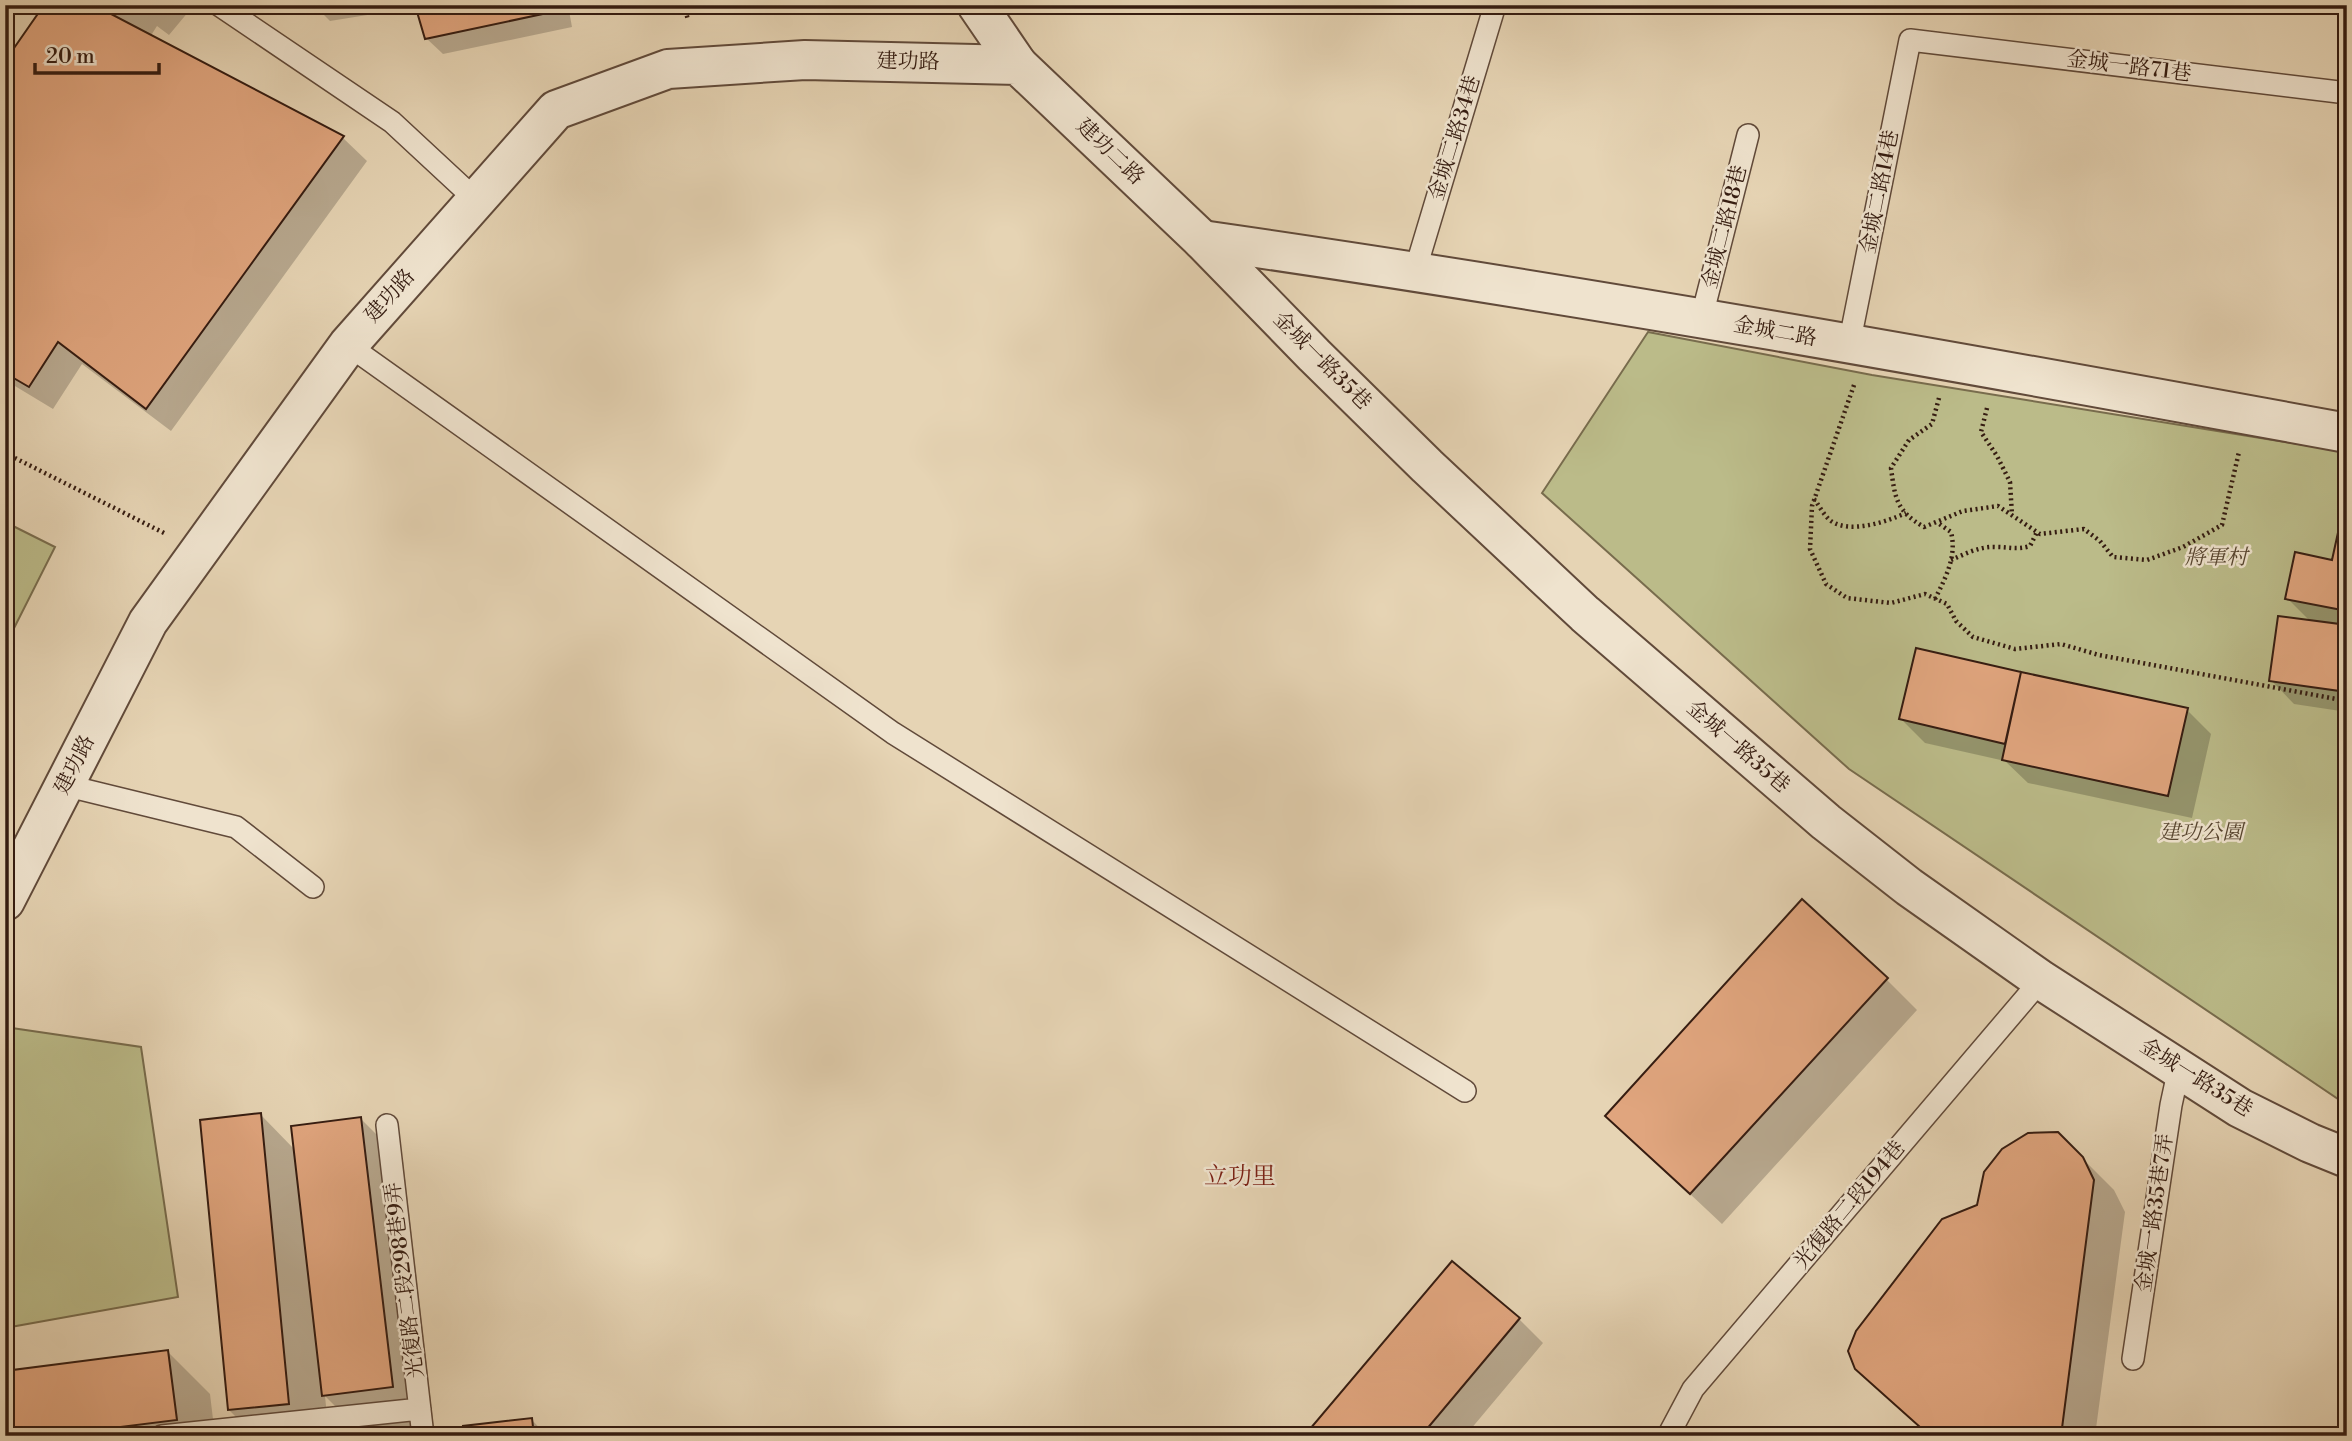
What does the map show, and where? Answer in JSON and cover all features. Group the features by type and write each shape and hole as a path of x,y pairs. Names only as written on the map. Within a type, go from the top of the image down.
{"street":[{"name":"建功二路","path":"977,5 1018,65 1202,240"},
{"path":"1006,5 1018,65"},
{"name":"建功路","path":"5,901 148,622 348,345 556,110 668,69 804,60 1018,65"},
{"name":"金城二路","path":"1202,240 1415,271 1701,320 1853,361 1961,362 2347,433"},
{"name":"金城一路35巷","path":"1202,240 1389,429 1585,614 1825,822 1909,887 2041,980 2239,1108 2347,1158"}],"lane":[{"path":"219,5 392,122 476,200"},
{"name":"金城二路34巷","path":"1415,271 1495,5"},
{"name":"金城一路71巷","path":"1910,40 2347,93"},
{"name":"金城二路14巷","path":"1853,361 1910,40"},
{"name":"金城二路18巷","path":"1701,320 1748,135"},
{"path":"348,345 893,733 1465,1091"},
{"path":"64,785 236,827 313,887"},
{"name":"光復路二段194巷","path":"1668,1436 1693,1389 2041,980"},
{"name":"金城一路35巷7弄","path":"2133,1359 2171,1105 2179,1068"},
{"name":"光復路二段298巷9弄","path":"387,1125 423,1436"},
{"path":"162,1436 420,1409"}],"path":[{"path":"684,5 688,20"},
{"path":"1853,361 1812,506 1810,549 1826,584 1847,598 1891,603 1925,594 1947,604 1956,621 1973,637 2015,649 2061,644 2099,655 2347,701"},
{"path":"1940,391 1932,424 1909,440 1891,468 1895,501 1911,519 1924,527 1963,511 1998,506 2040,534 2084,529 2100,541 2113,557 2147,560 2183,547 2222,526 2239,451"},
{"path":"1989,401 1981,432 2010,482 2012,515"},
{"path":"5,453 198,552"},
{"path":"1814,499 1829,520 1847,528 1885,522 1906,513"},
{"path":"1935,599 1955,546 1951,532 1937,522"},
{"path":"1951,560 1972,550 1995,546 2016,550 2030,546 2037,532"}],"green space":[{"name":"建功公園","path":"1648,332 1872,375 2347,452 2347,1105 1849,769 1542,493"},
{"path":"5,522 55,547 5,646"},
{"path":"5,1027 141,1047 178,1297 5,1328"}],"building":[{"path":"44,5 94,5 344,136 146,409 58,342 29,387 5,373 5,61"},
{"path":"415,5 556,5 557,11 425,39"},
{"path":"2339,528 2347,530 2347,611 2285,599 2295,552 2332,560"},
{"path":"2278,616 2347,625 2347,692 2269,681"},
{"path":"1916,648 2021,672 2005,744 1899,719"},
{"path":"2021,672 2188,708 2168,796 2002,760"},
{"path":"1802,899 1888,978 1690,1194 1605,1116"},
{"path":"261,1113 289,1404 228,1410 200,1120"},
{"path":"361,1117 393,1387 322,1396 291,1126"},
{"path":"2058,1132 2083,1157 2094,1180 2061,1436 1930,1436 1855,1369 1848,1351 1856,1331 1942,1219 1977,1205 1984,1172 2002,1149 2028,1133"},
{"path":"1452,1261 1520,1318 1421,1436 1304,1436"},
{"path":"168,1350 177,1420 48,1436 5,1436 5,1371"},
{"path":"532,1418 534,1436 464,1436 463,1426"}],"district":[{"name":"立功里","path":"1240,1177"}],"park label":[{"name":"將軍村","path":"2216,558"}]}
